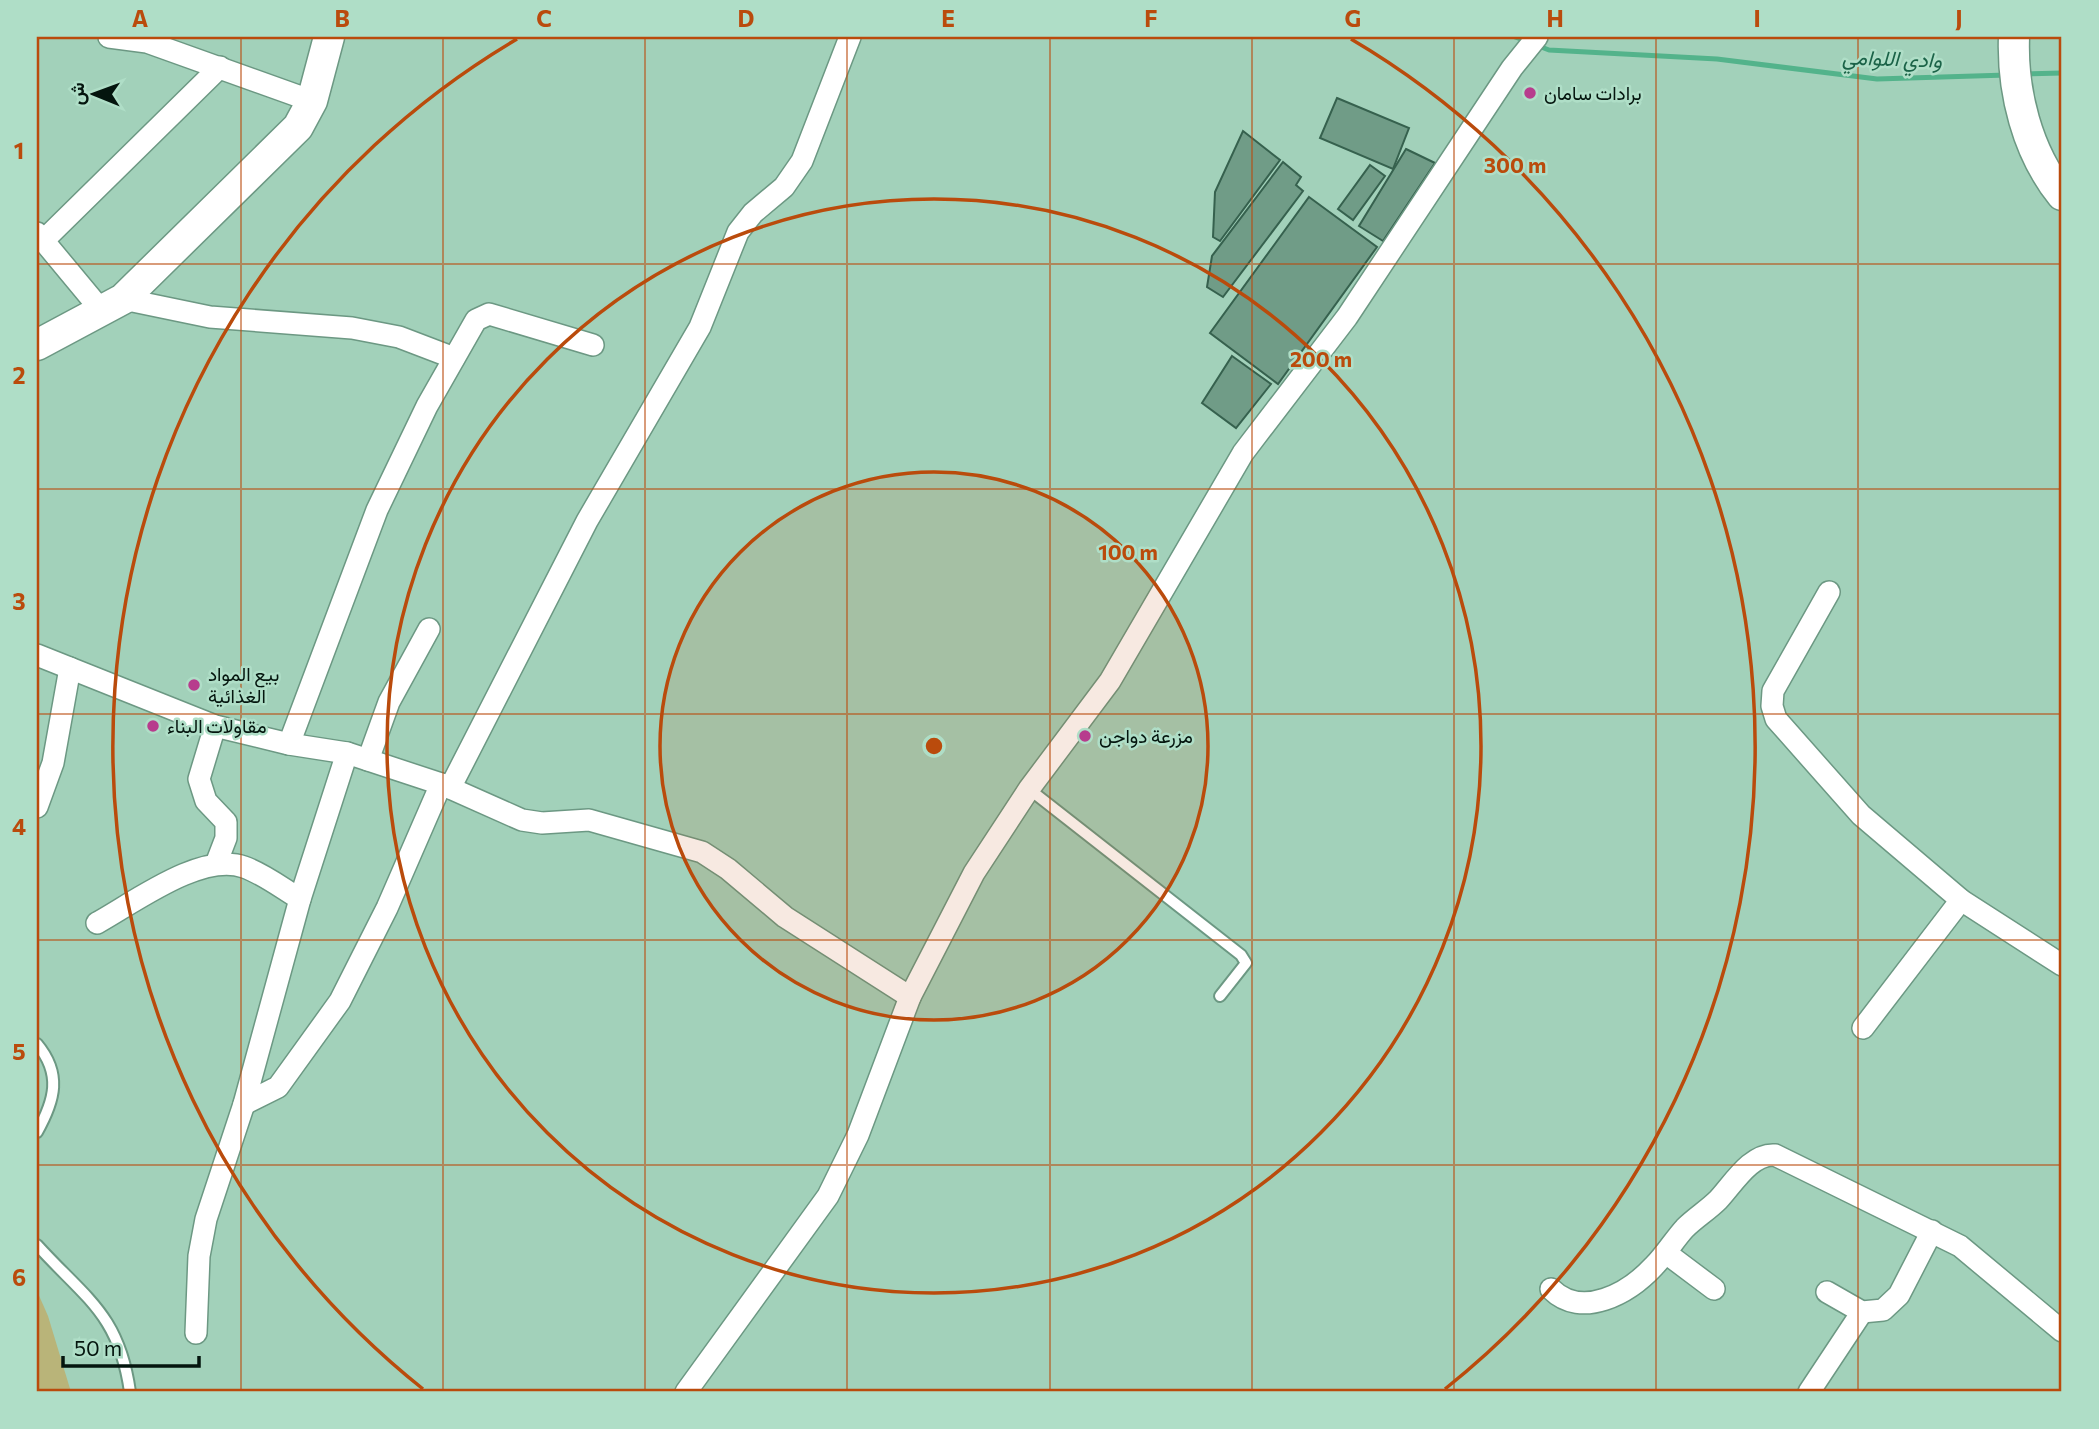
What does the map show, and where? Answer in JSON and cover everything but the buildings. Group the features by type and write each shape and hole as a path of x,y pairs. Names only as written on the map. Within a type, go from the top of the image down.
{"street":[{"path":"109,37 146,42 312,101"},
{"path":"37,345 112,304 298,127 312,101 329,37"},
{"path":"244,1104 278,1087 340,1001 445,786 587,521 699,327 738,232 753,213 784,187 798,168 850,37"},
{"path":"687,1392 828,1196 858,1135 910,997 974,873 1029,789 1110,681 1243,453 1347,317 1511,68 1537,37"},
{"path":"2014,37 2016,84 2022,110 2038,157 2062,195"},
{"path":"220,67 40,237 112,304 210,317 352,328 399,337 454,358"},
{"path":"289,744 377,510 476,320 489,314 593,345"},
{"path":"1829,593 1773,691 1772,706 1776,719 1861,815 1961,900 2062,965"},
{"path":"368,760 389,702 429,629"},
{"path":"37,655 215,726 289,744 346,753 445,786 522,820 542,823 589,820 702,852 728,869 785,917 910,997"},
{"path":"37,807 53,763 70,668"},
{"path":"215,726 198,779 206,801 222,815 228,830 216,864"},
{"path":"196,1333 199,1256 206,1219 244,1104 300,899 346,753"},
{"path":"97,923 183,876 216,864 245,867 300,899"},
{"path":"1863,1027 1961,900"},
{"path":"1551,1289 1558,1296 1578,1304 1598,1301 1636,1282 1758,1157 1766,1154 1775,1155 1932,1231 1973,1255 2062,1331"},
{"path":"1827,1292 1862,1312 1873,1313 1892,1304 1932,1231"},
{"path":"1666,1253 1714,1289"},
{"path":"1809,1392 1862,1312"}],"lane":[{"path":"1029,789 1241,955 1246,963 1220,996"},
{"path":"37,1044 50,1061 55,1079 54,1098 37,1132"},
{"path":"37,1245 101,1311 113,1328 124,1357 130,1392"}],"shaded area":[{"path":"37,1291 48,1316 71,1392 37,1392"}],"waterway":[{"name":"وادي اللوامي","path":"1515,37 1527,41"},
{"name":"وادي اللوامي","path":"1536,45 1549,50 1717,59 1877,79 2007,75"},
{"name":"وادي اللوامي","path":"2023,74 2062,73"}],"place":[{"name":"برادات سامان","path":"1530,93"},
{"name":"بيع المواد الغذائية","path":"194,685"},
{"name":"مقاولات البناء","path":"153,726"},
{"name":"مزرعة دواجن","path":"1085,736"}]}
